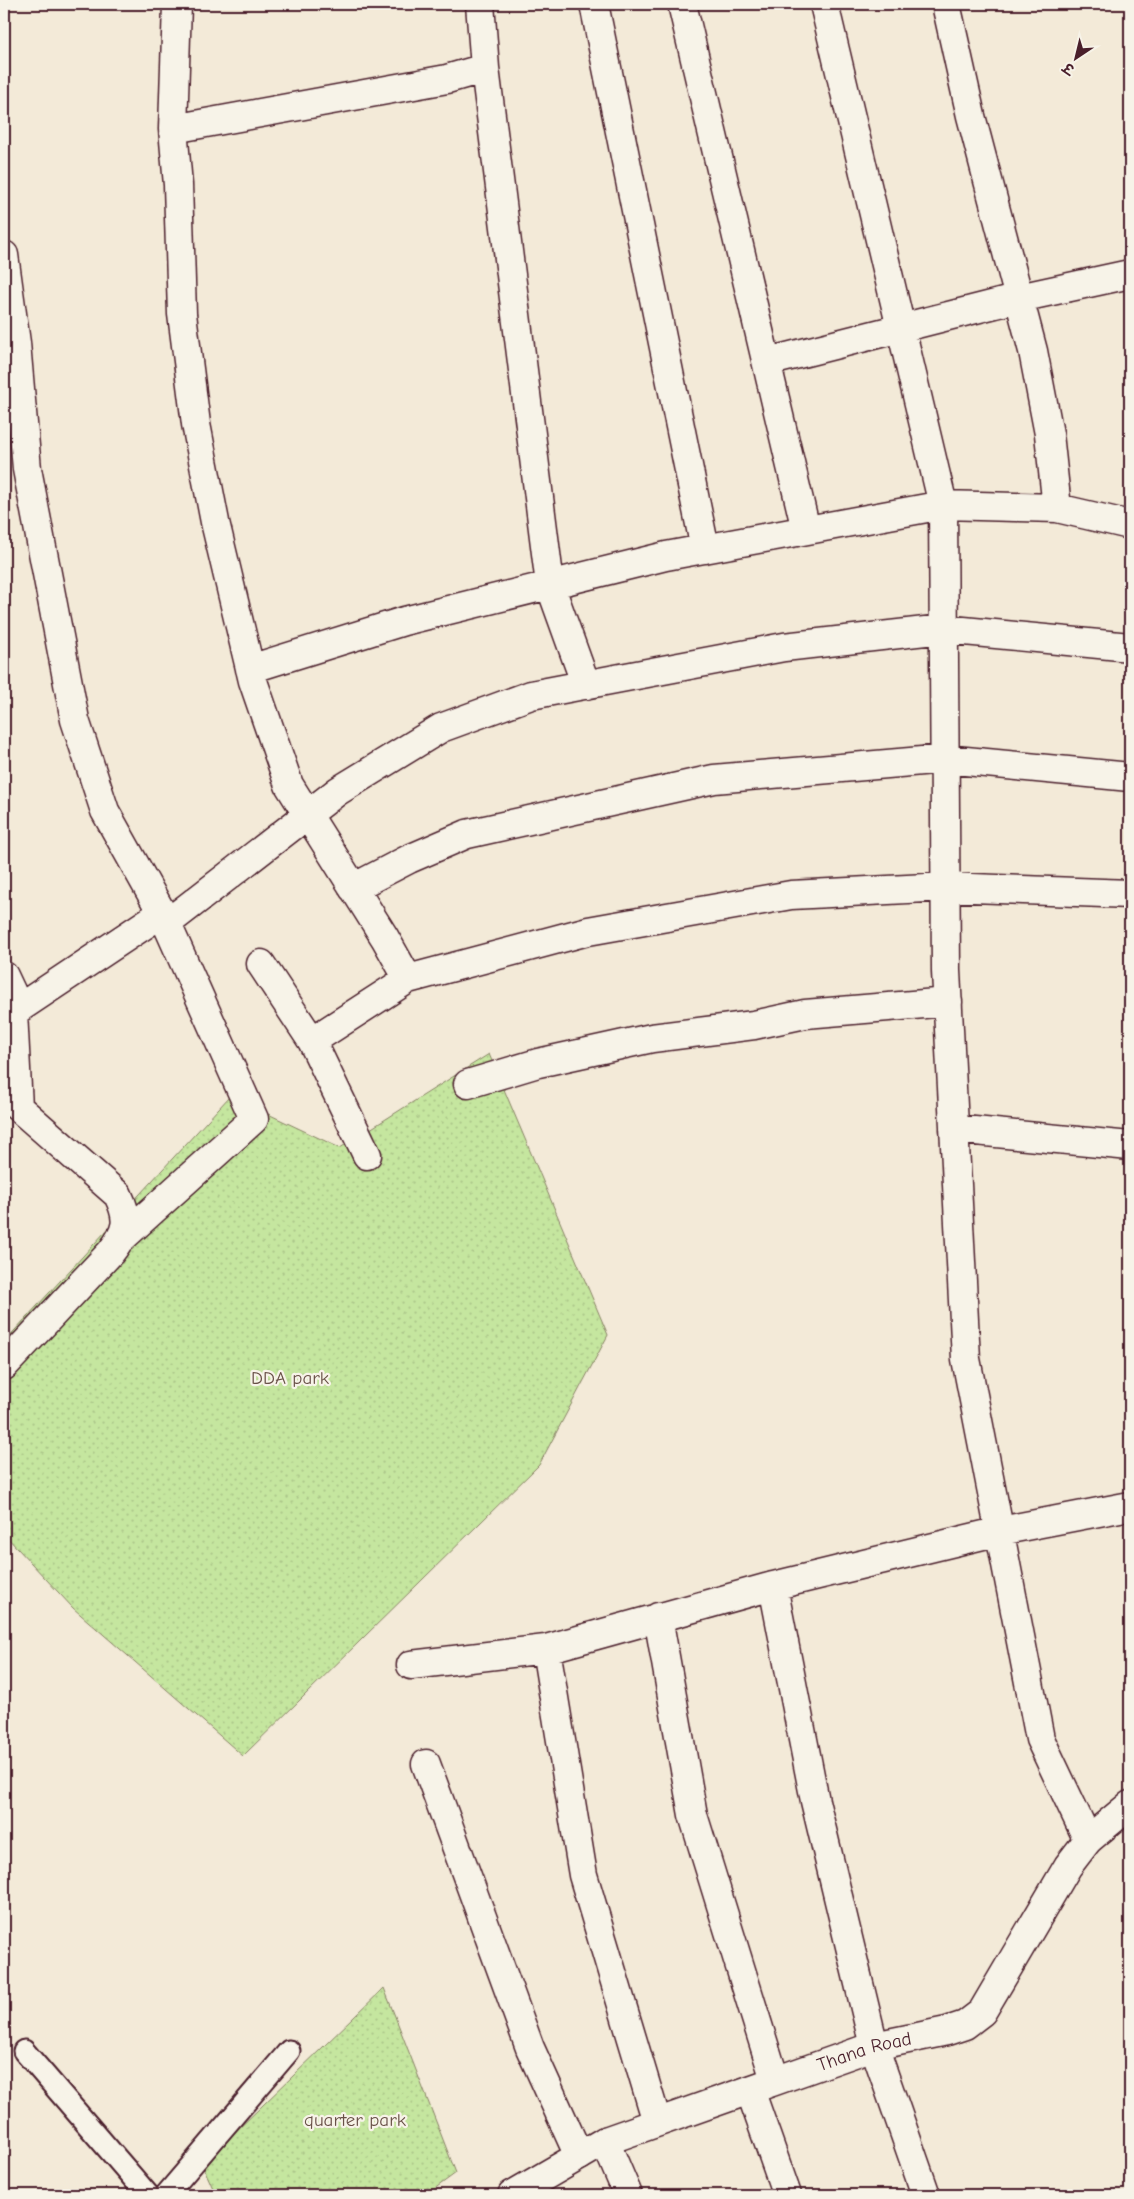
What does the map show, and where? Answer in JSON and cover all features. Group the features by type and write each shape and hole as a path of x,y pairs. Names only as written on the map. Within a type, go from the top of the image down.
{"street":[{"path":"177,4 172,129 178,185 182,314 196,424 215,522 250,669 289,785 408,979"},
{"path":"480,4 485,68 550,584 586,685"},
{"path":"594,4 705,549"},
{"path":"682,4 806,530"},
{"path":"824,4 943,505 948,1002 966,1359 1040,1739 1088,1840"},
{"path":"946,4 973,126 1033,352 1050,434 1057,508"},
{"path":"172,129 447,79 485,68"},
{"path":"4,255 16,343 27,470 75,720 105,811 164,918 254,1119 122,1238 111,1252 7,1356"},
{"path":"767,362 1019,298 1130,274"},
{"path":"250,669 404,620 550,584 705,549 943,505 1057,508 1130,525"},
{"path":"12,1013 164,918 308,815 338,791 441,728 530,695 784,647 944,628 1130,647"},
{"path":"353,888 409,858 467,834 714,779 945,759 1130,776"},
{"path":"312,1041 408,979 588,931 791,895 946,887 1130,894"},
{"path":"261,964 312,1041 367,1155"},
{"path":"4,976 12,993 11,1101 118,1195 126,1211 126,1226 122,1238"},
{"path":"468,1084 538,1063 652,1038 754,1025 805,1014 948,1002"},
{"path":"954,1129 1130,1146"},
{"path":"411,1665 546,1649 773,1586 1000,1531 1130,1506"},
{"path":"773,1586 814,1801 874,2046 926,2195"},
{"path":"658,1617 693,1815 775,2080"},
{"path":"546,1649 583,1875 658,2122"},
{"path":"426,1764 530,2048 579,2156"},
{"name":"Thana Road","path":"512,2195 604,2141 874,2046 947,2031 965,2025 982,2012 1068,1866 1088,1840 1130,1805"},
{"path":"750,2090 787,2195"},
{"path":"604,2141 628,2195"}],"lane":[{"path":"24,2050 148,2195"},
{"path":"166,2195 289,2051"}],"green space":[{"name":"DDA park","path":"489,1054 608,1335 539,1465 243,1756 73,1608 4,1534 4,1342 230,1096 340,1148"},
{"name":"quarter park","path":"384,1988 456,2173 426,2195 216,2195 202,2164"}]}
